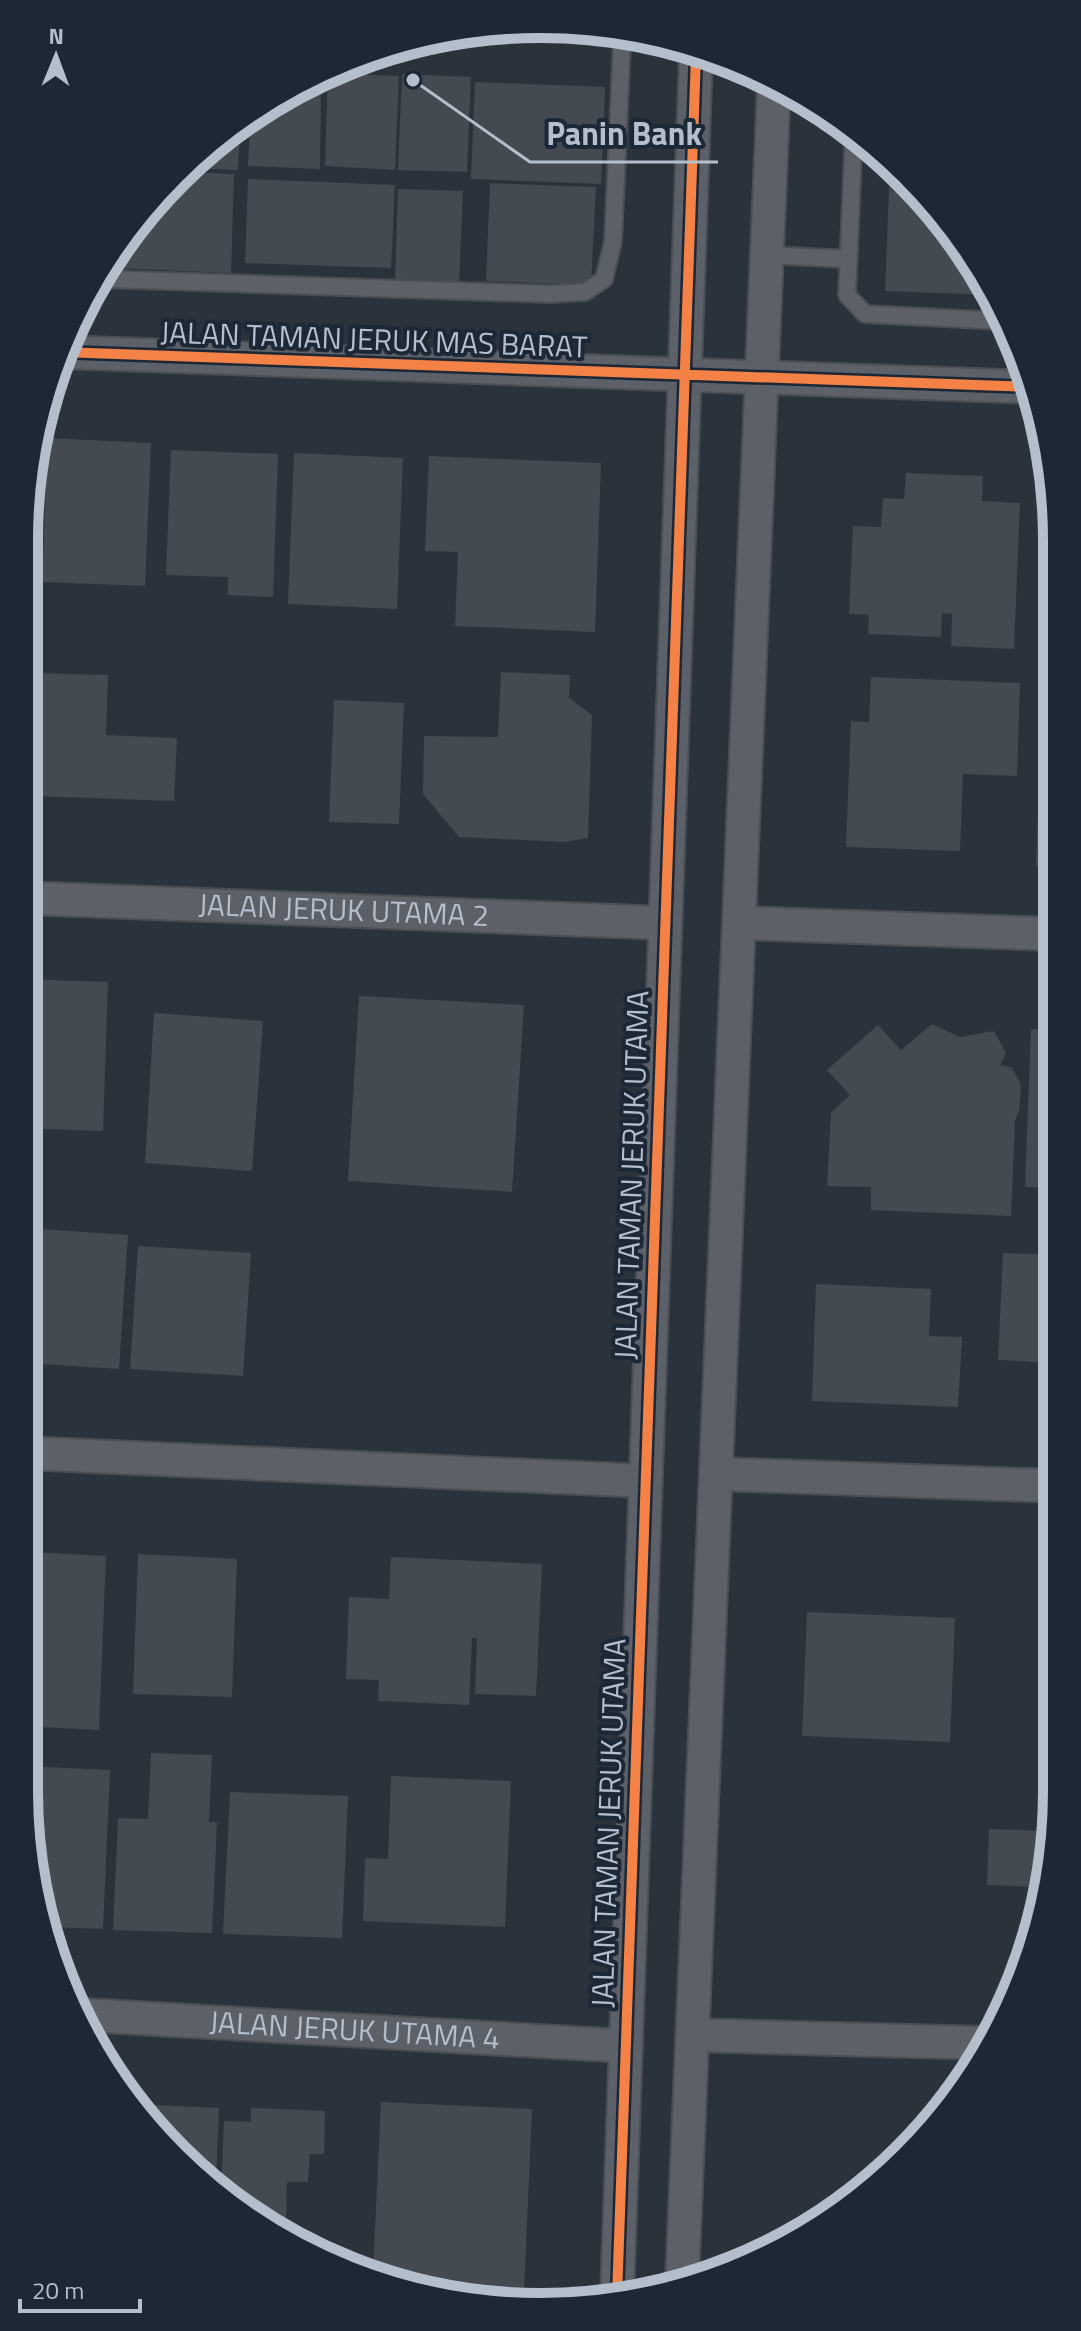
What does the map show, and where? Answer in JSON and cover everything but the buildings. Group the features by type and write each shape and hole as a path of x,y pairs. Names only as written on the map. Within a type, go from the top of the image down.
{"street":[{"name":"JALAN TAMAN JERUK UTAMA","path":"617,2287 696,63"},
{"path":"682,2272 774,95"},
{"name":"JALAN TAMAN JERUK MAS BARAT","path":"74,352 1018,387"},
{"name":"JALAN JERUK UTAMA 2","path":"38,899 665,923"},
{"path":"740,923 1043,934"},
{"path":"38,1454 645,1481"},
{"path":"717,1474 1043,1486"},
{"name":"JALAN JERUK UTAMA 4","path":"91,2015 626,2046"},
{"path":"693,2035 976,2043"}],"lane":[{"path":"111,279 535,294 585,292 604,279 613,242 622,45"},
{"path":"853,148 847,295 865,314 992,320"},
{"path":"767,255 849,259"}],"cycle path":[{"path":"617,2287 696,63"},
{"path":"74,352 1018,387"}],"place":[{"name":"Panin Bank","path":"413,80"}]}
